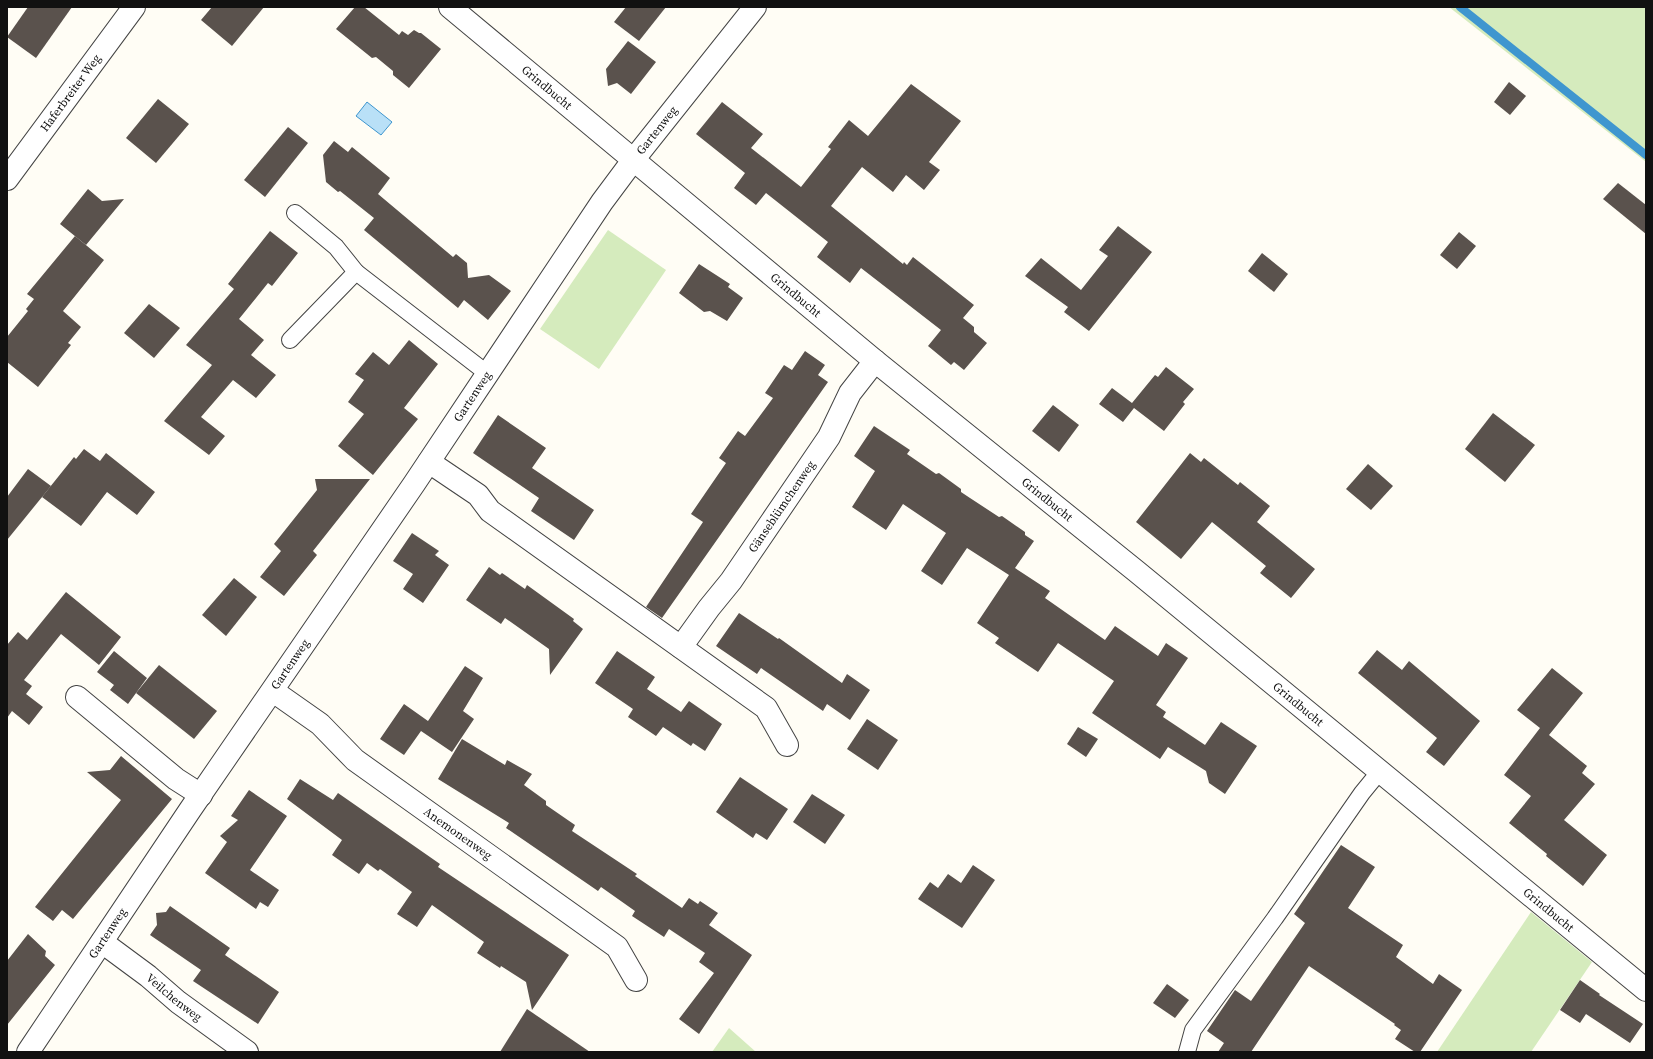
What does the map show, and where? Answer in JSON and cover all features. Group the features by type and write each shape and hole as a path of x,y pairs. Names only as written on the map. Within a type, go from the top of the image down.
{"street":[{"name":"Haferbreiter Weg","path":"7,179 134,7"},
{"name":"Grindbucht","path":"450,7 875,361 1118,556 1646,990"},
{"name":"Gartenweg","path":"28,1052 201,795 429,462 602,202 634,159 755,7"},
{"name":"Gänseblümchenweg","path":"681,648 708,608 731,581 829,437 850,393 875,361"},
{"path":"429,462 478,494 490,511 766,708 787,745"},
{"name":"Anemonenweg","path":"273,691 320,724 355,760 617,947 636,980"},
{"path":"78,697 176,779 201,795"},
{"name":"Veilchenweg","path":"102,942 132,963 178,1002 247,1052"}],"lane":[{"path":"295,213 336,247 356,272 488,374"},
{"path":"290,340 356,272"},
{"path":"1187,1052 1193,1030 1380,771"}],"green space":[{"path":"1449,7 1646,7 1646,162"},
{"path":"608,230 666,270 599,369 540,329"},
{"path":"1531,912 1592,962 1531,1052 1437,1052"},
{"path":"729,1028 756,1052 712,1052"}],"water":[{"path":"367,102 392,122 381,135 356,116"}],"building":[{"path":"28,7 72,7 36,58 7,37"},
{"path":"212,7 264,7 232,46 201,20"},
{"path":"355,7 364,7 399,35 402,31 408,35 414,30 421,33 441,49 409,88 393,75 393,71 376,57 372,58 336,29"},
{"path":"626,7 666,7 639,41 614,22"},
{"path":"628,41 656,62 631,94 617,83 608,86 606,69"},
{"path":"1509,82 1526,96 1510,115 1494,102"},
{"path":"911,84 961,121 929,162 940,170 924,190 906,175 893,192 862,167 831,206 903,264 904,262 907,265 913,257 974,305 963,318 974,327 974,332 987,343 964,370 954,362 951,365 928,346 941,330 861,268 850,283 817,257 828,242 766,193 756,205 734,188 745,173 696,134 722,102 763,134 751,148 801,187 831,149 828,147 849,120 868,136"},
{"path":"158,99 189,124 156,163 126,138"},
{"path":"288,127 308,143 265,197 244,180"},
{"path":"334,141 348,152 352,147 390,178 378,194 453,257 456,254 467,263 468,278 489,275 511,291 488,320 464,300 458,308 364,230 374,218 326,182 323,155"},
{"path":"1618,183 1646,205 1646,234 1603,199"},
{"path":"88,189 102,201 124,199 86,245 60,224"},
{"path":"1118,226 1152,252 1089,331 1064,312 1068,307 1025,276 1041,258 1081,290 1108,256 1099,250"},
{"path":"270,231 298,253 272,286 268,283 239,319 264,340 251,355 276,375 256,398 233,380 201,417 225,436 209,455 164,421 212,365 186,345 234,289 228,284"},
{"path":"1459,232 1476,246 1457,269 1440,255"},
{"path":"75,236 104,260 63,311 81,327 68,343 71,345 38,387 7,362 7,337 28,311 26,309 34,299 27,294"},
{"path":"1262,253 1288,274 1274,292 1248,271"},
{"path":"699,264 730,284 728,287 743,298 727,321 710,311 704,312 679,293"},
{"path":"149,304 180,328 154,358 124,333"},
{"path":"409,340 438,364 404,408 418,419 373,475 338,446 364,414 348,402 364,380 355,374 373,352 389,365"},
{"path":"805,351 825,365 818,375 828,382 662,618 646,607 703,522 691,514 726,463 719,458 738,431 745,436 773,398 765,393 784,365 792,370"},
{"path":"1166,367 1194,389 1183,402 1185,404 1164,431 1134,408 1123,422 1099,404 1112,388 1132,403 1155,375 1158,377"},
{"path":"1053,405 1079,425 1059,452 1032,431"},
{"path":"1493,413 1535,445 1505,482 1465,449"},
{"path":"498,415 546,448 532,468 594,510 574,540 531,511 539,498 473,453"},
{"path":"874,426 910,450 907,454 936,474 939,473 961,489 961,492 999,517 1002,516 1025,532 1025,535 1034,541 1015,568 1050,591 1045,598 1105,640 1115,626 1158,656 1166,643 1188,658 1156,705 1166,712 1163,717 1205,745 1221,722 1257,746 1225,794 1209,783 1206,771 1168,747 1160,759 1092,713 1114,681 1058,643 1038,672 995,643 999,638 977,623 1009,575 967,548 942,585 921,571 946,533 903,504 886,530 852,507 875,471 854,456"},
{"path":"84,449 100,461 106,453 155,492 137,515 107,492 81,526 42,497 74,457 76,459"},
{"path":"1190,453 1201,462 1204,458 1238,485 1240,482 1270,506 1257,522 1315,569 1291,598 1260,573 1266,566 1212,522 1181,559 1136,522"},
{"path":"1368,464 1393,486 1371,510 1346,489"},
{"path":"28,469 51,486 7,540 7,497"},
{"path":"315,479 370,479 313,551 317,555 284,596 260,577 281,551 274,544 317,490"},
{"path":"412,533 439,551 435,555 449,565 423,603 403,589 413,574 393,561"},
{"path":"489,567 500,575 502,573 525,589 527,585 574,619 573,621 583,629 550,675 549,649 505,618 501,624 466,600"},
{"path":"234,578 257,597 226,636 202,615"},
{"path":"66,592 121,637 99,665 61,634 24,680 32,686 26,694 43,707 29,725 12,711 7,718 7,645 18,632 27,640"},
{"path":"739,613 778,639 779,638 842,683 847,674 870,690 850,720 827,704 823,711 761,668 757,674 716,646"},
{"path":"1377,650 1402,670 1409,661 1480,721 1444,766 1426,752 1437,738 1358,673"},
{"path":"114,651 147,678 128,704 110,690 114,685 97,672"},
{"path":"617,651 655,677 647,689 681,712 689,701 722,724 705,751 693,743 691,746 663,727 656,736 628,717 633,709 595,683"},
{"path":"159,665 217,711 194,739 136,693"},
{"path":"465,666 483,678 463,711 474,719 452,752 421,731 404,755 380,739 404,704 428,721"},
{"path":"1552,668 1583,693 1549,735 1587,766 1582,773 1595,784 1564,820 1607,855 1583,886 1509,823 1531,796 1504,775 1540,728 1517,710"},
{"path":"867,719 898,740 878,770 847,749"},
{"path":"1078,727 1098,739 1086,757 1067,744"},
{"path":"462,739 505,765 507,760 532,774 524,785 546,801 546,805 575,825 572,831 637,874 635,876 682,908 689,898 698,904 700,901 718,913 709,925 752,955 699,1034 679,1019 714,973 699,962 705,953 669,929 664,937 632,916 635,911 601,887 598,891 506,828 509,823 438,779"},
{"path":"121,756 172,799 73,919 62,910 53,921 35,907 121,800 87,772 110,770"},
{"path":"740,777 788,809 767,840 756,833 753,838 716,812"},
{"path":"300,779 333,800 338,793 440,864 438,867 569,955 532,1010 526,982 477,953 484,942 432,905 417,927 397,914 412,892 380,869 378,871 367,863 359,874 332,855 342,840 287,799"},
{"path":"249,790 287,816 250,870 279,890 268,907 260,902 256,909 205,873 227,842 220,836 238,820 231,816"},
{"path":"812,794 845,815 825,844 793,822"},
{"path":"1341,845 1375,867 1348,908 1403,945 1396,957 1433,984 1439,974 1462,990 1420,1052 1415,1052 1395,1039 1401,1030 1394,1025 1395,1024 1309,966 1251,1052 1218,1052 1224,1043 1207,1031 1235,990 1251,1001 1305,923 1294,914"},
{"path":"973,865 995,880 962,928 918,899 930,882 938,888 948,874 961,883"},
{"path":"170,906 230,948 225,955 279,992 258,1024 193,981 201,970 150,935 157,925 156,913 166,912"},
{"path":"28,934 46,951 45,956 55,965 7,1025 7,961"},
{"path":"1580,980 1600,994 1599,995 1643,1024 1630,1043 1586,1014 1580,1023 1560,1010"},
{"path":"1167,984 1189,1000 1175,1018 1153,1003"},
{"path":"527,1009 590,1052 500,1052"}],"waterway":[{"path":"1460,7 1646,155"}]}
